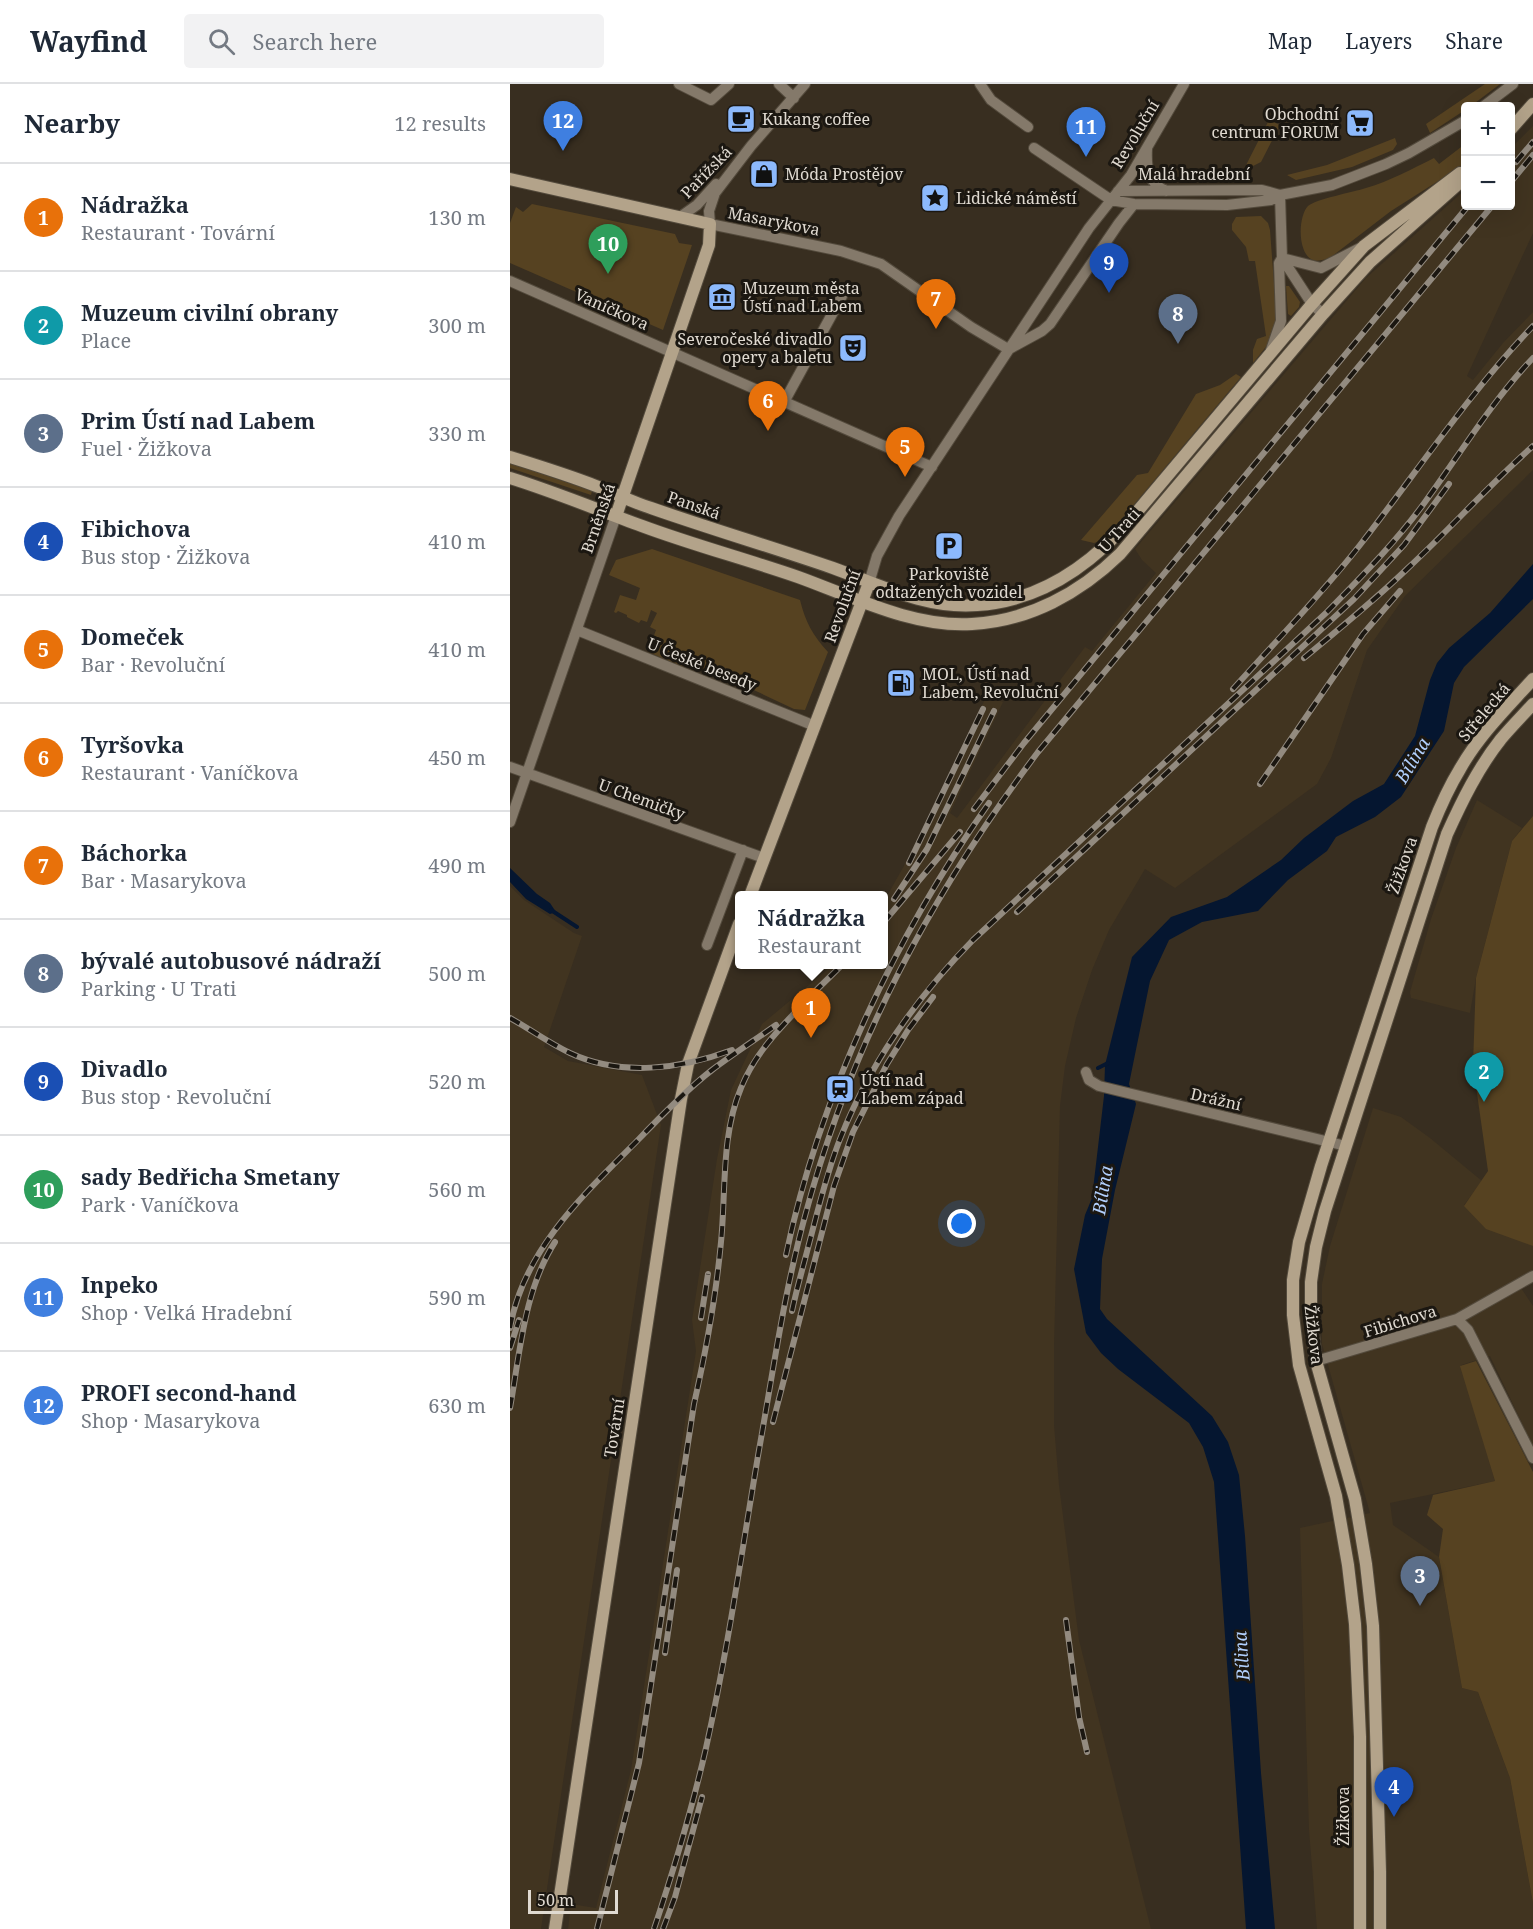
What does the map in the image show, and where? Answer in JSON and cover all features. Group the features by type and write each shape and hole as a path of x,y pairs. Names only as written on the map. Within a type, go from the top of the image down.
{"street":[{"path":"679,84 711,100 729,84"},
{"path":"779,84 794,98"},
{"name":"Pařížská","path":"680,217 697,205 806,84"},
{"path":"980,84 991,100 1028,127"},
{"name":"Revoluční","path":"752,891 863,602 878,556 892,529 1089,228 1131,175 1184,84"},
{"path":"1489,102 1513,84"},
{"path":"1515,124 1533,104"},
{"name":"Malá hradební","path":"1134,204 1227,205 1271,200 1280,195 1332,185 1386,164 1461,123"},
{"name":"Pařížská","path":"710,224 709,211 715,193 751,146"},
{"path":"1147,146 1150,178 1166,192"},
{"path":"1034,148 1115,196 1134,204"},
{"name":"U Trati","path":"1282,258 1321,268 1364,246 1461,172"},
{"name":"Masarykova","path":"510,179 841,251 873,261 881,264 1008,350"},
{"name":"U Trati","path":"863,602 921,619 970,625 1026,614 1081,587 1107,568 1133,540 1323,314 1370,262 1461,181"},
{"name":"Malá hradební","path":"1115,196 1166,192 1262,190 1280,195"},
{"name":"U Trati","path":"1270,354 1281,321 1280,195"},
{"name":"Revoluční","path":"1008,350 1050,324 1134,204"},
{"name":"Brněnská","path":"510,822 709,245 710,224"},
{"name":"U Trati","path":"869,583 924,601 976,605 1019,597 1041,590 1082,567 1117,536 1312,304 1364,246"},
{"path":"1282,258 1312,304 1323,314"},
{"name":"Vaníčkova","path":"510,281 932,467"},
{"path":"784,402 842,296"},
{"name":"Panská","path":"510,457 598,486 623,498 716,531 772,547 869,583"},
{"path":"510,478 686,542 783,572 863,602"},
{"name":"U České besedy","path":"577,630 815,726"},
{"name":"Střelecká","path":"1461,766 1486,731 1533,679"},
{"name":"Střelecká","path":"1476,775 1500,740 1533,704"},
{"name":"Žižkova","path":"1360,1929 1360,1737 1355,1624 1336,1496 1299,1365 1293,1315 1293,1280 1299,1242 1330,1141 1429,837 1446,794 1461,766"},
{"name":"U Chemičky","path":"510,767 764,858"},
{"name":"Žižkova","path":"1380,1929 1374,1648 1366,1564 1355,1499 1316,1361 1311,1316 1311,1282 1316,1247 1325,1211 1346,1146 1448,834 1476,775"},
{"path":"707,945 743,850"},
{"name":"Tovární","path":"555,1929 681,1099 688,1064 735,934"},
{"name":"Drážní","path":"1086,1071 1089,1080 1099,1086 1346,1146"},
{"name":"Fibichova","path":"1316,1361 1457,1319 1533,1276"},
{"name":"Fibichova","path":"1457,1319 1468,1330 1533,1458"}],"shaded area":[{"path":"1485,84 1500,84 1476,102 1461,102 1461,113 1430,133 1426,124"},
{"path":"1269,120 1280,125 1261,162 1243,171"},
{"path":"1533,126 1533,233 1467,376 1473,380 1503,343 1533,312 1533,470 1405,596 1367,650 1331,758 1317,784 1175,888 1145,869 1109,930 1092,970 1076,1018 1065,1066 1060,1106 1054,1346 1054,1425 1059,1485 1079,1640 1151,1929 568,1929 571,1904 596,1908 631,1770 696,1351 692,1320 717,1159 731,1090 762,1024 828,969 888,969 888,894 918,841 987,695 1003,702 950,813 957,818 1085,647 1092,651 1156,573 1142,560 1135,549 1366,278 1461,194 1461,210 1515,210 1515,144"},
{"path":"1395,138 1397,144 1393,150 1352,167 1296,180 1287,175 1327,165"},
{"path":"1461,147 1461,167 1391,211 1331,257 1318,261 1308,256 1302,243 1301,226 1305,211 1312,203 1384,182 1434,158 1439,164"},
{"path":"532,204 675,234 679,243 692,245 663,330 510,263 510,223 516,207 523,212"},
{"path":"1261,216 1268,223 1270,230 1277,324 1269,343 1253,363 1253,350 1257,339 1266,336 1255,261 1249,261 1246,247 1232,230 1232,224 1236,217"},
{"path":"1286,286 1289,286 1300,302 1299,307 1291,316 1288,314"},
{"path":"1236,374 1241,377 1105,539 1094,543 1081,540 1137,475 1148,473 1196,394 1220,385"},
{"path":"510,463 592,491 591,495 510,468"},
{"path":"652,549 800,600 810,628 828,652 805,710 794,709 741,684 687,665 683,667 648,652 656,630 650,627 657,613 651,610 647,622 641,620 639,623 618,611 614,612 620,595 636,600 640,588 609,575 616,560"},
{"path":"1477,800 1522,828 1512,841 1476,978 1470,1013 1411,998 1410,992 1431,919 1456,848"},
{"path":"1533,816 1533,1246 1486,1229 1464,1206 1488,1171 1473,1065 1476,978 1512,841"},
{"path":"510,886 524,900 582,936 544,1047 568,1061 642,1075 661,1125 541,1929 510,1929"},
{"path":"1373,1108 1401,1117 1482,1181 1464,1205 1533,1246 1533,1273 1517,1282 1533,1306 1533,1446 1490,1356 1461,1365 1495,1481 1390,1503 1393,1525 1439,1557 1462,1688 1478,1692 1510,1778 1533,1903 1533,1929 1317,1929 1309,1830 1300,1528 1370,1513 1322,1344 1322,1284 1330,1246"},
{"path":"1476,1361 1533,1472 1533,1903 1510,1778 1478,1692 1462,1688 1439,1557 1443,1529 1427,1515 1433,1495 1495,1481 1460,1366"}],"water":[{"name":"Bílina","path":"1533,564 1533,599 1464,667 1454,683 1444,731 1401,797 1375,817 1336,837 1327,851 1288,880 1258,911 1202,922 1169,940 1150,981 1129,1084 1136,1104 1115,1190 1102,1259 1100,1309 1107,1319 1212,1416 1228,1442 1239,1475 1275,1929 1246,1929 1214,1482 1203,1447 1189,1423 1118,1369 1101,1353 1086,1333 1074,1269 1085,1215 1092,1198 1104,1096 1105,1065 1132,957 1171,917 1227,897 1281,860 1304,838 1353,801 1384,784 1415,736 1437,663 1449,648 1490,613"},
{"path":"510,868 550,903 556,912 550,914 526,899 510,882"}],"waterway":[{"path":"551,910 577,927"},
{"path":"1098,1068 1108,1063"}],"railway":[{"path":"1516,162 1533,142"},
{"path":"1515,177 1533,155"},
{"path":"974,809 1024,743 1465,210"},
{"path":"654,1929 689,1816 714,1711 779,1333 805,1216 846,1091 899,973 929,916 963,860 1038,752 1489,210"},
{"path":"1233,689 1345,564 1465,405 1533,326"},
{"path":"792,1311 824,1189 840,1139 865,1084 914,1008 973,940 1327,612 1414,517 1490,410 1533,358"},
{"path":"1304,658 1395,580 1533,446"},
{"path":"1017,912 1354,599 1404,545 1449,484"},
{"path":"1260,784 1363,634 1400,591"},
{"path":"909,863 983,709"},
{"path":"894,899 927,849 994,711"},
{"path":"786,1255 800,1196 819,1136 840,1077 865,1019 923,907 989,803"},
{"path":"888,917 960,832"},
{"path":"798,1008 838,969"},
{"path":"773,1422 834,1186 853,1132 887,1064 908,1030 933,997"},
{"path":"597,1929 639,1763 694,1404 716,1283 730,1125 746,1076 776,1033 803,1004"},
{"path":"510,1018 570,1053 590,1061 630,1068 672,1066 732,1050"},
{"path":"510,1328 517,1300 528,1274 542,1249 576,1204 692,1086 776,1025"},
{"path":"510,1408 520,1344 530,1301 536,1280 555,1242"},
{"path":"701,1318 708,1274"},
{"path":"510,1348 519,1320"},
{"path":"665,1653 677,1570"},
{"path":"1066,1620 1079,1717 1087,1752"},
{"path":"663,1929 675,1897 702,1797"}],"place":[{"name":"Kukang coffee","path":"741,119"},
{"name":"Obchodní centrum FORUM","path":"1360,123"},
{"name":"PROFI second-hand","path":"563,151"},
{"name":"Inpeko","path":"1086,157"},
{"name":"Móda Prostějov","path":"764,174"},
{"name":"Lidické náměstí","path":"935,198"},
{"name":"sady Bedřicha Smetany","path":"608,274"},
{"name":"Divadlo","path":"1109,293"},
{"name":"Muzeum města Ústí nad Labem","path":"722,297"},
{"name":"Báchorka","path":"936,329"},
{"name":"bývalé autobusové nádraží","path":"1178,344"},
{"name":"Severočeské divadlo opery a baletu","path":"853,348"},
{"name":"Tyršovka","path":"768,431"},
{"name":"Domeček","path":"905,477"},
{"name":"Parkoviště odtažených vozidel","path":"949,546"},
{"name":"MOL, Ústí nad Labem, Revoluční","path":"901,683"},
{"name":"Nádražka","path":"811,1038"},
{"name":"Ústí nad Labem západ","path":"840,1089"},
{"name":"Muzeum civilní obrany","path":"1484,1102"},
{"name":"Prim Ústí nad Labem","path":"1420,1606"},
{"name":"Fibichova","path":"1394,1817"}]}
